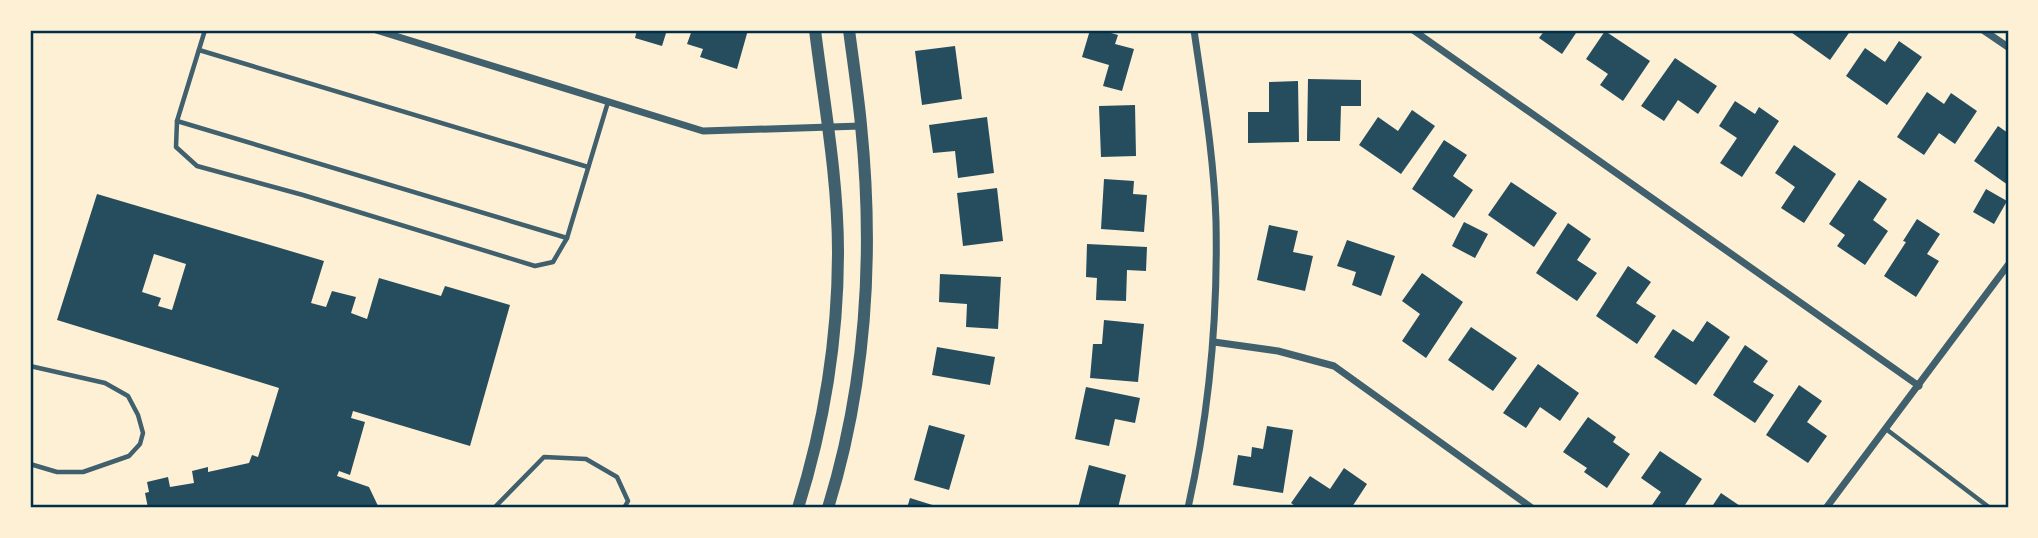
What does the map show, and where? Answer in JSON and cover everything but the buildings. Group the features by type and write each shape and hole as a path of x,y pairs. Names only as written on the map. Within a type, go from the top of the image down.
{"street":[{"path":"376,30 703,131 862,126"},
{"path":"798,508 822,414 834,333 838,249 816,30"},
{"path":"828,508 848,434 861,346 867,247 862,126 849,30"},
{"path":"1188,508 1196,471 1214,342 1216,220 1209,141 1194,30"},
{"path":"1413,30 1919,386"},
{"path":"1983,30 2008,47"},
{"path":"1826,508 2008,265"},
{"path":"1214,342 1278,351 1334,366 1532,508"}],"lane":[{"path":"205,30 177,121 176,147 197,166 303,195 535,266 553,262 566,238 608,102"},
{"path":"199,50 588,167"},
{"path":"177,121 566,238"},
{"path":"30,366 105,383 128,396 138,415 143,433 140,444 130,456 83,472 57,472 30,464"},
{"path":"1886,429 1990,508"},
{"path":"494,508 544,457 586,459 617,477 628,501 624,508"}]}
